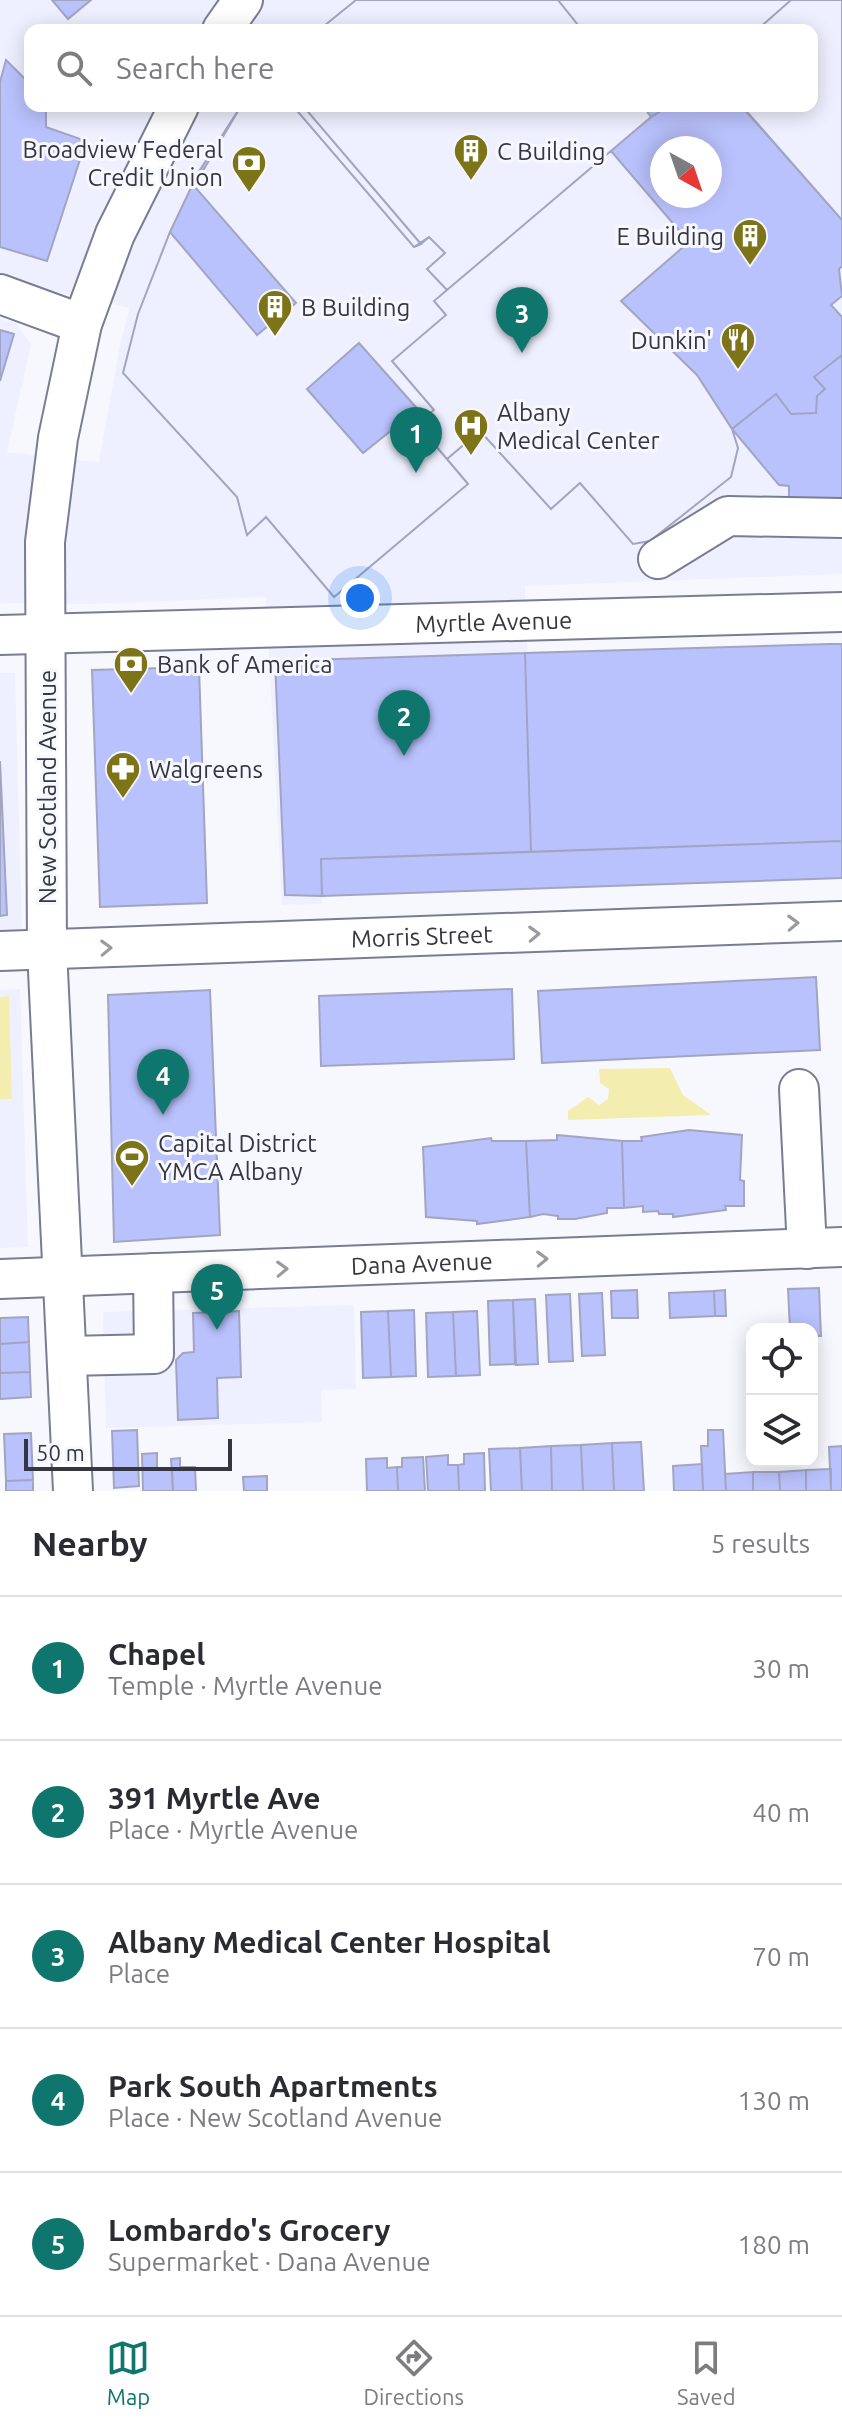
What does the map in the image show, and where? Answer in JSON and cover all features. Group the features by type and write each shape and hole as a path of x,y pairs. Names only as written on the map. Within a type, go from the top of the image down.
{"street":[{"path":"226,24 243,0"},
{"name":"New Scotland Avenue","path":"73,1491 47,950 45,542 58,438 82,324 115,234 176,112"},
{"path":"0,294 82,324"},
{"path":"658,559 728,516 842,518"},
{"name":"Myrtle Avenue","path":"0,635 842,612"},
{"name":"Morris Street","path":"0,951 842,921"},
{"path":"799,1089 825,1248"},
{"name":"Dana Avenue","path":"0,1279 825,1248"},
{"path":"68,1356 154,1354 153,1273"}],"shaded area":[{"name":"Albany Medical Center","path":"0,0 842,0 842,574 525,586 534,848 320,859 322,904 282,905 266,597 91,604 0,603 0,319 16,323 31,344 7,452 99,462 120,344 130,308 0,280"},
{"path":"0,673 15,673 22,931 0,932"},
{"path":"20,989 28,1247 0,1248 0,990"},
{"path":"9,996 12,1099 0,1099 0,997"},
{"path":"670,1068 683,1095 711,1115 568,1120 568,1111 588,1097 599,1105 608,1099 609,1089 600,1083 599,1069"},
{"path":"354,1305 356,1389 321,1390 322,1422 106,1428 103,1312"}],"building":[{"path":"52,0 91,0 68,19"},
{"path":"356,0 842,0 842,220 746,112 818,112 818,24 326,24"},
{"path":"356,0 558,0 577,24 326,24"},
{"path":"558,0 791,0 764,24 577,24"},
{"path":"791,0 842,0 842,220 746,112 818,112 818,24 764,24"},
{"path":"6,60 24,78 24,112 46,112 46,127 86,141 47,261 0,247 0,82"},
{"path":"237,112 298,112 414,247 421,244 308,112 659,112 611,151 650,196 650,208 660,208 689,242 621,301 697,375 732,429 738,448 731,477 650,541 633,544 580,483 551,509 480,431 447,459 468,484 334,597 266,517 247,535 237,497 123,373 138,314 170,232 257,335 296,303 194,186","holes":["359,343 422,414 406,427 402,422 363,453 307,389"]},
{"name":"B Building","path":"237,112 298,112 414,247 429,237 445,253 427,269 447,290 434,301 446,315 392,361 434,410 417,424 468,484 334,597 266,517 247,535 237,497 123,373 138,314 170,232 198,173"},
{"name":"C Building","path":"308,112 647,112 651,117 447,290 427,269 445,253 429,237 421,244"},
{"name":"E Building","path":"659,112 747,112 842,220 842,266 839,269 842,296 831,305 842,317 842,355 814,377 825,389 817,396 816,413 791,414 776,394 732,429 697,375 621,301 689,242 660,208 722,208 722,136 650,136 650,196 611,151"},
{"path":"611,151 650,196 650,208 660,208 689,242 621,301 697,375 732,429 738,448 731,477 650,541 633,544 580,483 551,509 480,431 447,459 417,424 434,410 392,361 446,315 434,301"},
{"path":"0,330 14,334 0,381"},
{"path":"842,355 842,503 789,502 789,486 779,485 732,429 776,394 791,414 816,413 817,396 825,389 814,377"},
{"path":"842,644 842,841 531,852 525,653"},
{"path":"525,653 531,852 321,859 322,896 285,895 275,661"},
{"path":"199,667 207,903 100,907 92,670"},
{"path":"0,761 7,915 0,916"},
{"path":"842,841 842,878 322,896 321,859"},
{"path":"816,977 820,1050 542,1063 538,991"},
{"path":"512,989 514,1059 321,1066 319,996"},
{"path":"210,990 220,1235 114,1242 108,995"},
{"path":"689,1130 742,1135 740,1180 744,1181 744,1206 725,1206 726,1210 673,1217 673,1214 659,1214 658,1211 643,1212 643,1206 624,1208 622,1141 642,1141 641,1137"},
{"path":"557,1135 622,1141 624,1208 607,1208 607,1213 575,1219 558,1219 558,1216 543,1214 530,1217 526,1141 557,1140"},
{"path":"491,1138 492,1141 526,1141 530,1217 477,1224 477,1221 426,1217 423,1147"},
{"path":"819,1288 821,1336 818,1336 818,1323 790,1323 788,1289"},
{"path":"637,1290 638,1318 612,1318 611,1291"},
{"path":"725,1290 726,1316 715,1316 714,1291"},
{"path":"714,1291 715,1316 670,1318 669,1293"},
{"path":"602,1293 605,1355 582,1356 579,1294"},
{"path":"570,1294 573,1361 549,1362 546,1295"},
{"path":"535,1299 538,1364 516,1365 513,1300"},
{"path":"513,1300 515,1364 490,1365 488,1301"},
{"path":"414,1310 416,1376 391,1377 388,1311"},
{"path":"239,1311 241,1377 217,1378 218,1418 178,1420 176,1360 183,1353 194,1352 193,1313"},
{"path":"388,1311 391,1377 363,1378 361,1312"},
{"path":"477,1311 480,1375 456,1376 453,1312"},
{"path":"453,1312 456,1376 428,1377 426,1313"},
{"path":"28,1317 29,1342 0,1344 0,1318"},
{"path":"29,1342 30,1372 0,1373 0,1344"},
{"path":"30,1372 31,1397 0,1399 0,1373"},
{"path":"137,1430 139,1486 114,1488 112,1431"},
{"path":"708,1430 723,1430 726,1491 703,1491 701,1446 708,1446"},
{"path":"31,1433 33,1480 6,1481 4,1434"},
{"path":"641,1442 644,1491 614,1491 612,1443"},
{"path":"612,1443 614,1491 583,1491 581,1445"},
{"path":"581,1445 583,1491 552,1491 551,1446"},
{"path":"551,1446 552,1491 522,1491 520,1448"},
{"path":"842,1446 842,1491 831,1491 829,1447"},
{"path":"520,1448 522,1491 491,1491 489,1449"},
{"path":"157,1453 157,1469 172,1468 173,1491 143,1491 142,1454"},
{"path":"484,1453 485,1491 459,1491 458,1465 464,1464 464,1454"},
{"path":"448,1455 448,1465 458,1465 459,1491 428,1491 426,1457"},
{"path":"423,1457 425,1491 398,1491 397,1467 402,1467 402,1458"},
{"path":"180,1458 180,1467 195,1467 196,1491 173,1491 171,1459"},
{"path":"387,1458 387,1468 397,1467 398,1491 367,1491 366,1459"},
{"path":"702,1464 703,1491 674,1491 673,1466"},
{"path":"831,1469 831,1491 806,1491 806,1470"},
{"path":"806,1470 806,1491 780,1491 779,1472"},
{"path":"753,1472 753,1491 726,1491 725,1474"},
{"path":"753,1472 779,1472 780,1491 753,1491"},
{"path":"267,1476 267,1491 244,1491 243,1477"},
{"path":"33,1480 33,1491 6,1491 6,1481"}],"place":[{"name":"C Building","path":"471,182"},
{"name":"Broadview Federal Credit Union","path":"249,194"},
{"name":"E Building","path":"750,267"},
{"name":"B Building","path":"275,338"},
{"name":"Albany Medical Center Hospital","path":"522,353"},
{"name":"Dunkin'","path":"738,371"},
{"name":"Albany Medical Center","path":"471,457"},
{"name":"Chapel","path":"416,473"},
{"name":"Bank of America","path":"131,695"},
{"name":"391 Myrtle Ave","path":"404,756"},
{"name":"Walgreens","path":"123,800"},
{"name":"Park South Apartments","path":"163,1115"},
{"name":"Capital District YMCA Albany","path":"132,1188"},
{"name":"Lombardo's Grocery","path":"217,1330"}]}
